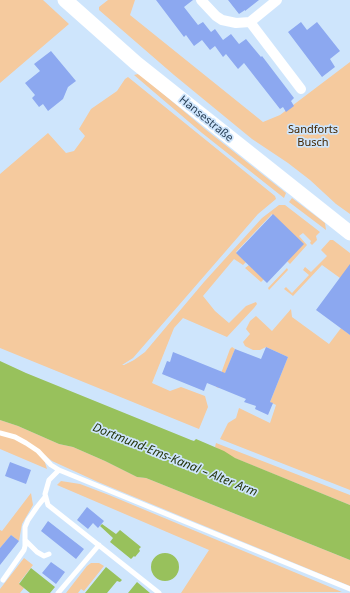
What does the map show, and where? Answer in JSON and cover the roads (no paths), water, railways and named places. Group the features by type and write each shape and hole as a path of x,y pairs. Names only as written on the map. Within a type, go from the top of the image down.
{"main road":[{"name":"Hansestraße","path":"65,0 136,63 350,233"}],"street":[{"path":"201,0 216,16 222,20 236,23 250,22 277,0"},
{"path":"250,22 301,89"}],"lane":[{"path":"0,433 26,442 38,451 51,465 59,470 350,589"},
{"path":"59,470 49,480 45,494 48,505 159,593"},
{"path":"3,580 20,556 25,546 25,533 28,520 45,497"},
{"path":"25,540 36,552 44,556 49,554"},
{"path":"58,593 99,545"}],"water":[{"name":"Dortmund-Ems-Kanal – Alter Arm","path":"0,361 191,440 194,441 196,439 224,451 235,458 350,505 350,560 146,478 137,477 73,447 59,444 18,426 0,420"},
{"path":"102,524 116,534 120,530 141,547 139,549 140,551 135,557 134,556 131,559 110,542 113,538 100,526"},
{"path":"165,553 175,557 179,567 175,577 165,581 155,577 151,567 155,557"},
{"path":"106,567 122,580 120,582 117,581 107,593 85,593"},
{"path":"31,568 55,587 50,593 30,593 19,584"},
{"path":"137,582 150,593 128,593"}],"park label":[{"name":"Sandforts Busch","path":"313,136"}]}
